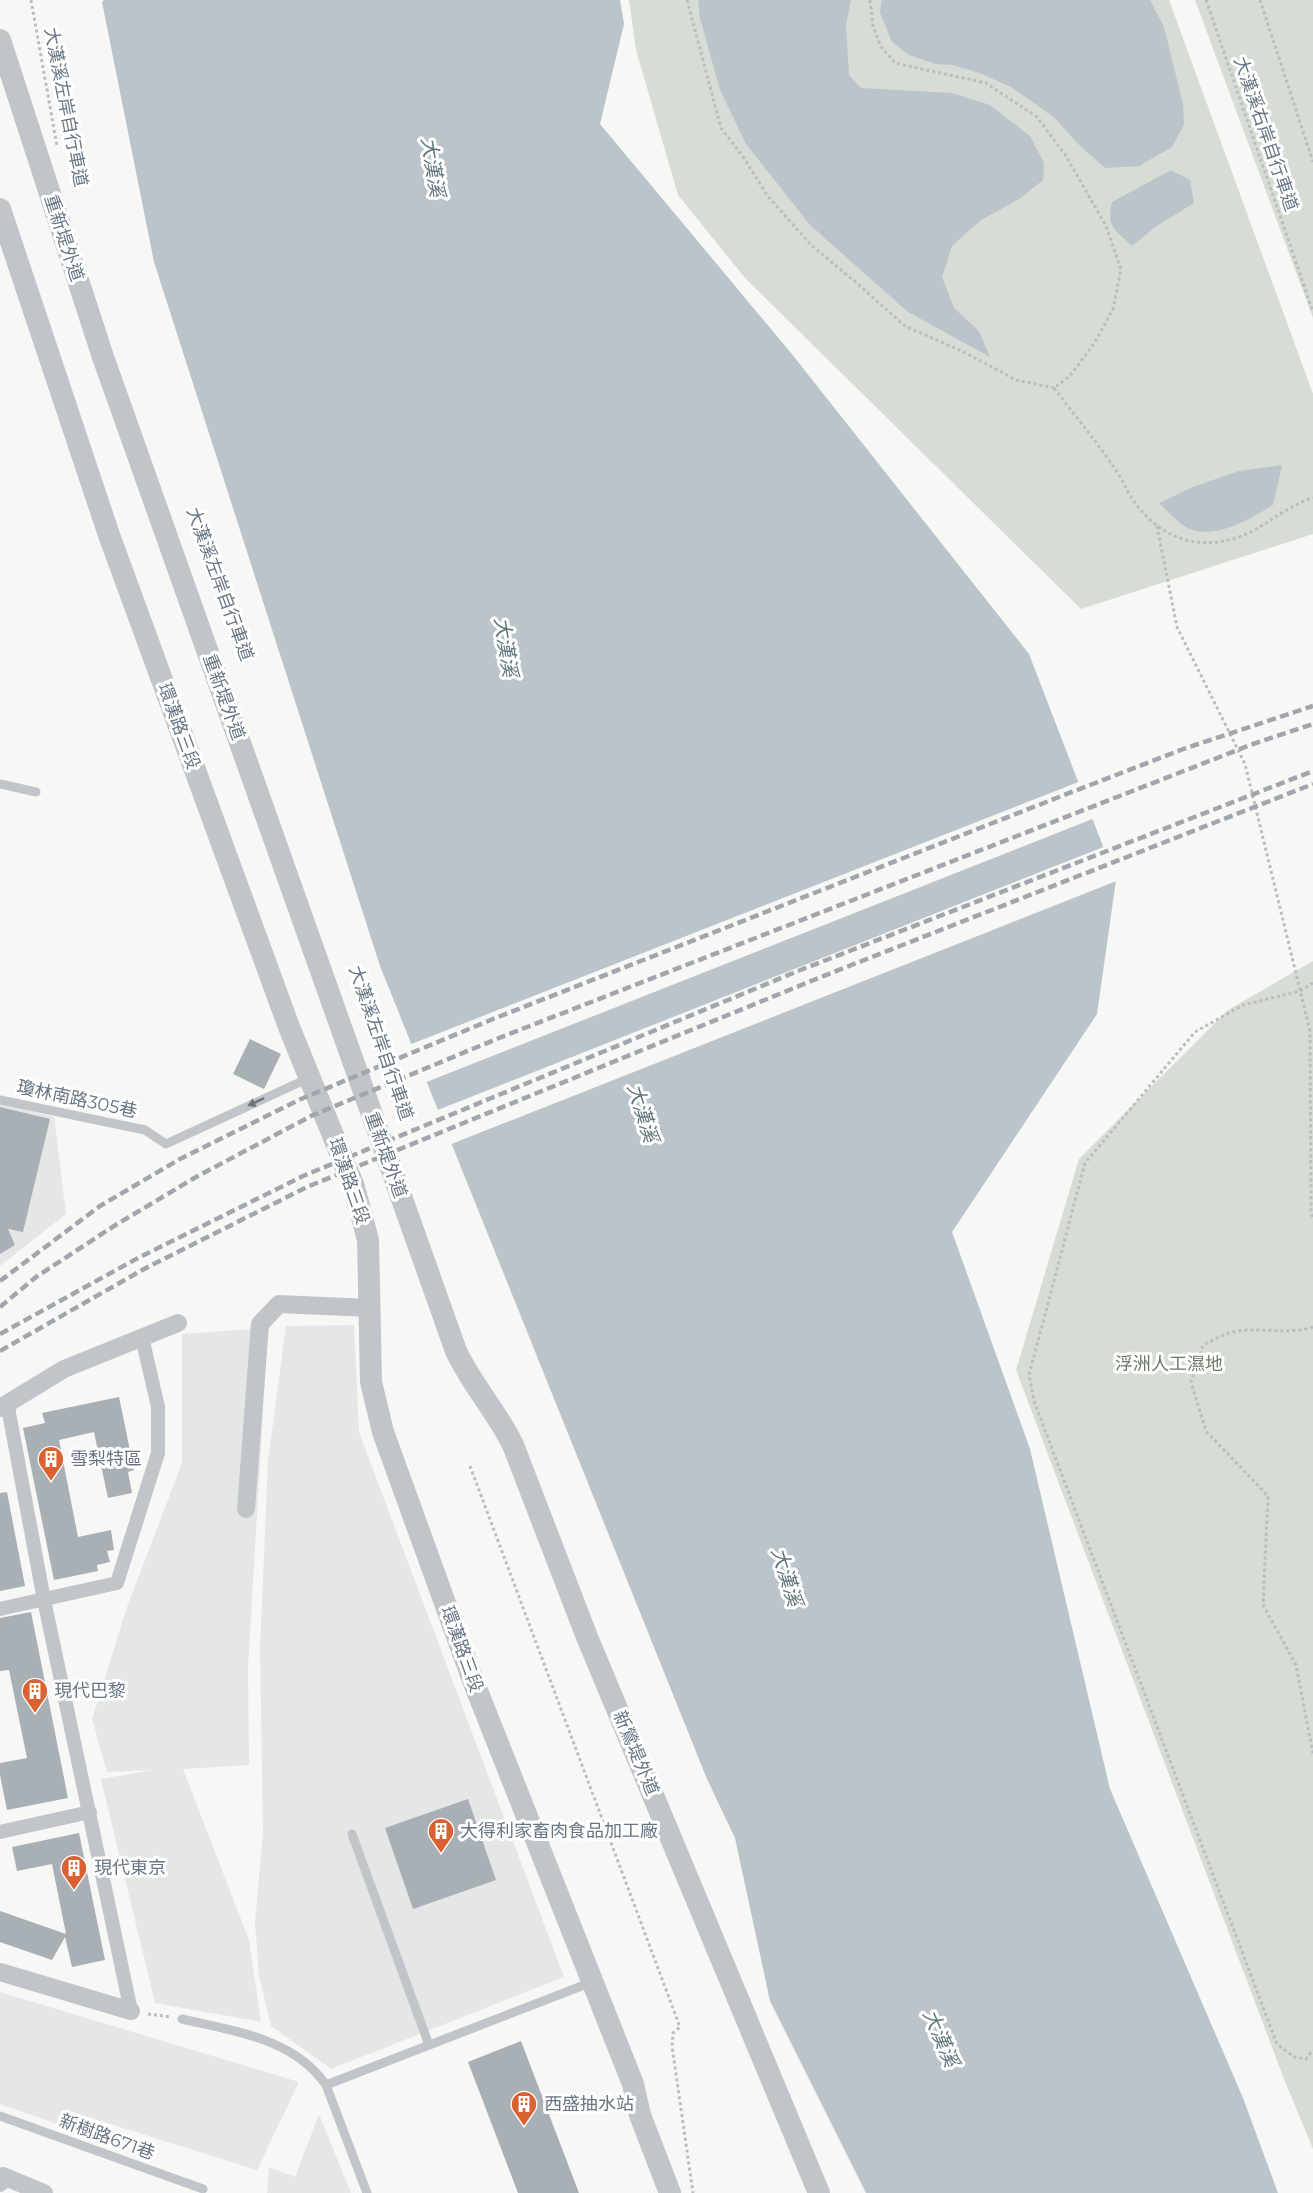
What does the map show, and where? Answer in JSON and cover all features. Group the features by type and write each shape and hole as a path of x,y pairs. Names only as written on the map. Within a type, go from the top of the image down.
{"street":[{"name":"重新堤外道","path":"0,39 107,368 456,1352"},
{"name":"環漢路三段","path":"0,209 109,535 285,1016 354,1187 368,1240 371,1382 383,1432 474,1683 633,2085 640,2115 670,2193"},
{"path":"246,1509 260,1324 279,1304 369,1308"},
{"path":"0,1972 131,2011 44,1600 9,1413 4,1406 64,1370 178,1323"},
{"path":"0,1609 117,1583 158,1453 158,1407 142,1337"},
{"name":"新鶯堤外道","path":"456,1352 503,1424 513,1445 587,1637 819,2193"},
{"path":"0,1832 90,1812"},
{"path":"1,2178 44,2193"}],"lane":[{"path":"0,784 36,792"},
{"name":"瓊林南路305巷","path":"0,1100 145,1130 166,1144 309,1078"},
{"path":"352,1834 429,2045"},
{"path":"326,2085 592,1982"},
{"path":"182,2019 255,2036 296,2055 316,2072 326,2085 367,2193"},
{"name":"新樹路671巷","path":"0,2116 203,2189"}],"path":[{"name":"大漢溪左岸自行車道","path":"31,0 58,151"},
{"path":"687,0 721,128 744,158 767,195 811,245 905,326 964,352 1016,380 1054,388 1118,473 1133,500 1157,526 1182,540 1208,544 1237,538 1267,524 1301,501 1313,498"},
{"path":"870,0 873,26 881,47 895,63 986,83 1037,117 1066,156 1106,226 1121,269 1113,309 1095,342 1070,376 1054,388"},
{"name":"大漢溪右岸自行車道","path":"1206,0 1313,312"},
{"path":"1260,0 1313,162"},
{"path":"1157,526 1177,627 1245,764 1310,1031 1311,1211 1313,1218"},
{"path":"1313,983 1300,991 1244,1005 1196,1032 1085,1163 1029,1375 1038,1412 1277,2044 1294,2057 1306,2059 1313,2050"},
{"path":"1313,1327 1298,1332 1272,1330 1230,1333 1203,1345 1191,1382 1206,1431 1268,1496 1263,1605 1296,1665 1313,1754"},
{"path":"470,1466 680,2027 673,2033 672,2046 693,2193"},
{"path":"131,2011 182,2019"}],"shaded area":[{"path":"0,1103 54,1117 66,1214 0,1266"},
{"path":"354,1325 359,1432 564,1977 331,2069 271,2026 259,1976 255,1922 263,1833 260,1648 268,1461 286,1326"},
{"path":"268,1328 248,1667 249,1765 183,1769 249,1940 261,2022 155,2003 101,1779 152,1770 107,1772 92,1719 127,1607 182,1463 182,1334"},
{"path":"0,1992 299,2082 257,2170 69,2111 60,2125 0,2104"},
{"path":"319,2114 351,2193 267,2193 269,2167 295,2177"}],"green space":[{"path":"629,0 1169,0 1313,394 1313,534 1081,609 745,278 678,195 636,50"},
{"path":"1195,0 1313,0 1313,318"},
{"name":"浮洲人工濕地","path":"1313,961 1313,2149 1284,2079 1016,1370 1079,1159 1228,1010"}],"water":[{"name":"大漢溪","path":"104,0 620,0 624,24 600,124 791,353 1029,654 1116,880 1097,1014 952,1232 1030,1449 1110,1789 1243,2098 1278,2193 866,2193 770,2001 735,1838 707,1779 380,966 154,262 102,2"},
{"path":"698,0 851,0 846,25 849,75 861,88 952,93 990,105 1030,136 1044,163 1043,180 1021,198 981,220 952,246 942,277 954,308 979,331 990,357 908,312 810,225 746,144 720,90 700,18"},
{"path":"882,0 1150,0 1164,27 1183,104 1184,125 1172,147 1139,166 1105,168 1077,143 1054,117 1011,87 982,74 953,65 935,64 909,55 892,42 880,12"},
{"path":"1171,170 1190,180 1194,203 1155,227 1132,246 1111,223 1112,202"},
{"path":"1282,465 1273,505 1253,517 1218,531 1195,531 1184,526 1159,503 1193,487 1239,471"}],"pier":[{"path":"1081,781 1095,818 424,1083 409,1045"},
{"path":"1106,846 1119,880 449,1145 435,1111"}],"building":[{"path":"250,1039 281,1054 264,1089 233,1074"},
{"path":"0,1107 50,1119 23,1232 8,1229 15,1245 0,1254"},
{"name":"雪梨特區","path":"119,1397 134,1470 128,1472 132,1493 108,1498 94,1432 59,1440 78,1537 111,1530 114,1550 107,1551 110,1562 97,1565 98,1571 54,1580 23,1428 45,1423 42,1413"},
{"path":"7,1492 25,1586 0,1591 0,1493"},
{"name":"現代巴黎","path":"31,1612 68,1798 7,1810 0,1763 27,1758 9,1670 0,1671 0,1618"},
{"name":"大得利家畜肉食品加工廠","path":"468,1799 496,1880 413,1909 385,1828"},
{"name":"現代東京","path":"79,1833 105,1960 72,1967 65,1937 52,1960 0,1942 0,1911 66,1934 52,1864 17,1871 12,1847"},
{"name":"西盛抽水站","path":"521,2041 579,2193 518,2193 468,2062"}],"railway":[{"path":"0,1281 100,1206 180,1159 301,1099 493,1019 1059,797 1186,748 1313,706"},
{"path":"0,1307 36,1277 114,1226 196,1177 311,1116 499,1038 1253,744 1313,724"},
{"path":"0,1334 138,1258 303,1176 798,971 1313,771"},
{"path":"0,1351 144,1269 307,1187 821,977 1313,784"}],"place":[{"name":"雪梨特區","path":"51,1482"},
{"name":"現代巴黎","path":"35,1714"},
{"name":"大得利家畜肉食品加工廠","path":"441,1854"},
{"name":"現代東京","path":"74,1891"},
{"name":"西盛抽水站","path":"524,2127"}]}
